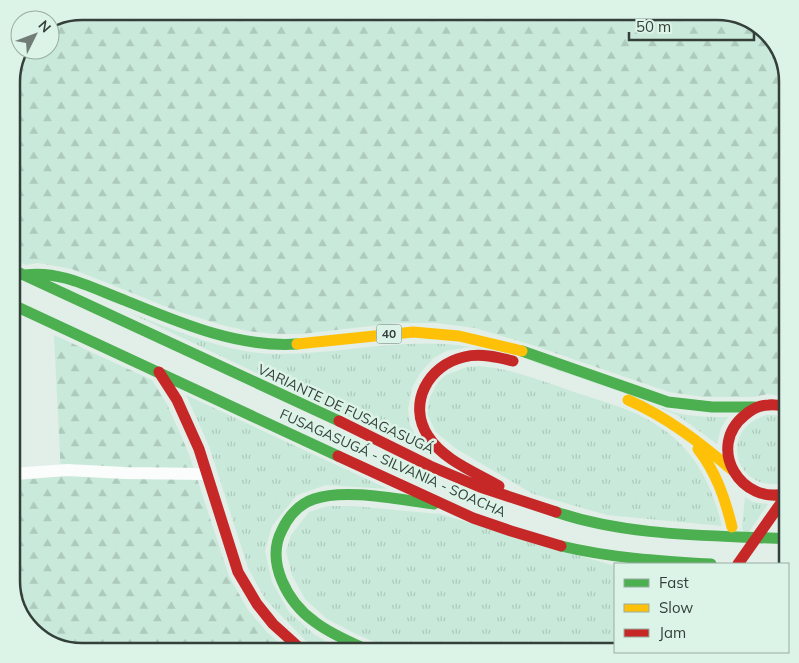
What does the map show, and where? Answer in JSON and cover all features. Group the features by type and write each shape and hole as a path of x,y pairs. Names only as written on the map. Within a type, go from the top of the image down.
{"main road":[{"name":"40","path":"25,276 38,273 51,274 176,321 247,341 273,344 302,343 398,333 436,333 471,338 504,347 666,401 701,406 755,407 773,404 779,405"},
{"name":"VARIANTE DE FUSAGASUGÁ","path":"20,274 350,426 430,466 480,487 568,516 607,525 680,534 779,540"},
{"path":"20,308 159,372 177,400 199,449 238,572 257,604 273,624 294,643"},
{"path":"528,503 450,457 428,437 419,420 418,406 422,391 430,377 451,360 465,356 480,356 521,363 643,406 674,424 705,446 735,484 764,495 779,495"},
{"name":"FUSAGASUGÁ - SILVANIA - SOACHA","path":"159,372 473,518 514,534 553,544 630,558 696,563"},
{"path":"729,555 735,484 728,461 727,449 730,433 740,418 755,407"},
{"path":"684,432 704,455 724,498 732,527"},
{"path":"354,643 321,627 298,606 288,592 278,565 275,550 281,530 291,515 313,498 353,496 443,504"},
{"path":"739,563 779,506"}],"street":[{"path":"20,473 67,470 206,474"}],"green space":[{"path":"82,20 717,20 741,25 758,35 766,44 771,51 778,70 779,396 768,394 754,397 704,397 669,392 532,345 475,328 437,323 397,323 301,334 248,331 177,311 72,269 38,263 26,265 20,262 20,78 24,60 60,60 60,24"},
{"path":"130,313 219,345 256,353 300,354 397,345 445,344 470,347 490,350 522,358 469,347 446,351 434,358 420,373 412,388 408,409 410,425 420,444 432,456"},
{"path":"54,335 152,380 167,404 189,454 229,576 248,610 279,643 82,643 62,640 41,628 26,608 20,585 20,480 61,476"},
{"path":"527,360 585,378 674,412 688,415 728,417 721,428 717,444 677,415 624,393"},
{"path":"479,366 503,370 539,380 623,408 656,425 671,435 694,460 710,490 722,526 607,515 533,494 455,448 436,432 428,416 430,397 438,382 446,375 467,367"},
{"path":"186,395 388,489 326,485 297,495 272,526 265,551 272,582 289,612 315,635 330,643 308,643 265,599 248,568 209,446"},
{"path":"766,415 779,416 779,483 770,484 756,480 745,472 739,460 737,447 741,434 750,423"},
{"path":"745,497 753,502 768,504 746,536 742,528"},
{"path":"328,506 353,506 440,514 614,566 614,643 377,643 327,619 305,599 292,575 286,551 291,535 309,512"}],"traffic: fast":[{"path":"20,273 339,421"},
{"path":"25,275 51,275 76,281 165,317 230,338 252,342 297,344"},
{"path":"20,308 338,456"},
{"path":"522,351 668,402 712,407 755,407"},
{"path":"353,643 322,627 305,614 288,593 282,581 276,555 277,542 287,520 309,501 327,496 373,496 434,504"},
{"path":"556,512 584,520 642,530 779,539"},
{"path":"561,546 617,556 697,563"}],"traffic: slow":[{"path":"297,344 413,332 459,336 522,351"},
{"path":"628,400 656,414 682,431 731,469"},
{"path":"698,449 710,467 719,486 732,527"}],"traffic: jam":[{"path":"499,486 460,465 434,444 422,424 421,399 431,377 451,361 476,355 513,361"},
{"path":"159,372 177,400 199,449 238,572 257,604 273,624 294,643"},
{"path":"779,406 766,405 750,411 733,428 728,443 729,457 734,471 743,483 756,491 771,495 779,494"},
{"path":"339,421 430,466 480,487 556,512"},
{"path":"338,456 473,518 561,546"},
{"path":"739,563 779,506"}]}
